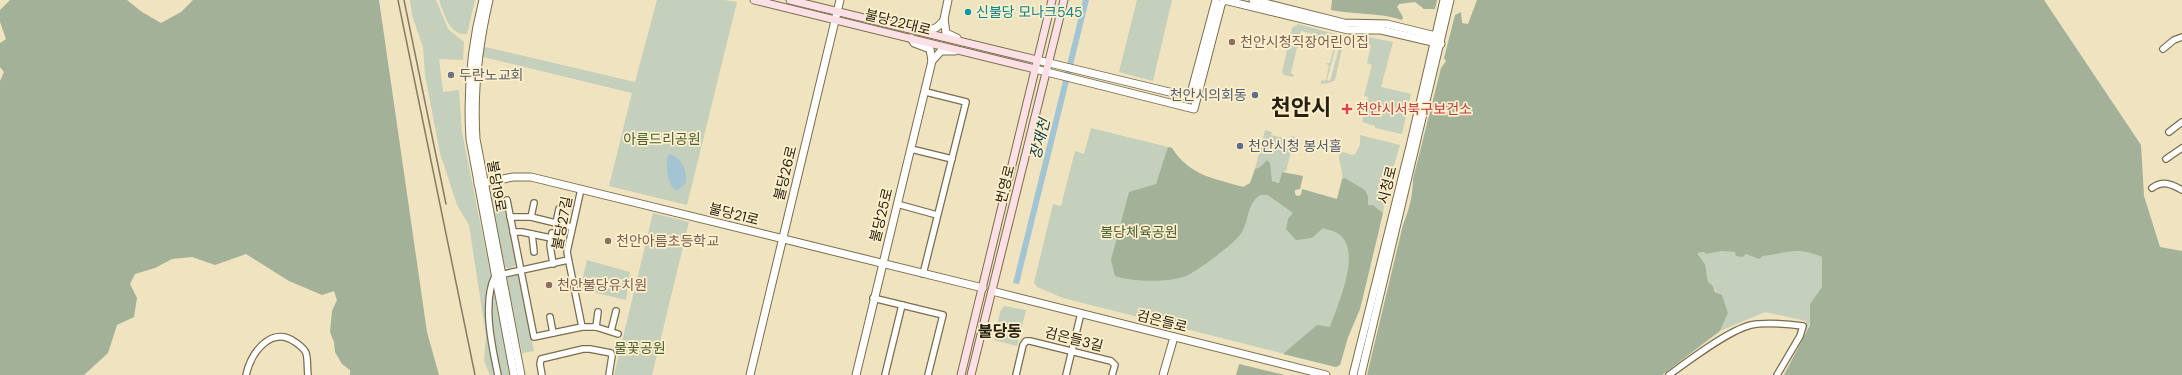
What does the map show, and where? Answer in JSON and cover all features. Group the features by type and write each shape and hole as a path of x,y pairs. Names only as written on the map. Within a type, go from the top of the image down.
{"main road":[{"name":"불당22대로","path":"754,0 1035,69"},
{"name":"불당22대로","path":"790,0 1037,60"},
{"name":"번영로","path":"961,375 1052,0"},
{"name":"번영로","path":"972,375 1045,71 1064,0"},
{"path":"982,288 992,291"}],"street":[{"name":"불당19로","path":"483,0 468,104 470,139 481,184 498,275 514,375"},
{"name":"불당19로","path":"477,37 489,0"},
{"name":"불당26로","path":"750,375 840,0"},
{"path":"948,0 944,19 946,33 961,42"},
{"path":"1037,60 1190,97 1216,0"},
{"path":"1035,69 1194,109 1221,5 1224,0 1348,30 1381,30 1438,40"},
{"path":"1253,0 1344,23 1386,24 1438,40"},
{"name":"시청로","path":"1361,375 1438,40 1444,0"},
{"name":"시청로","path":"1353,375 1438,40 1450,0"},
{"path":"912,30 918,28 932,30 939,26 944,19"},
{"path":"2164,49 2174,40 2182,37"},
{"path":"911,38 914,43 930,49 932,61"},
{"path":"932,61 942,51 959,50"},
{"name":"불당25로","path":"856,375 873,298 926,92 932,61"},
{"path":"1133,94 1131,90 1135,87 1147,89 1152,88"},
{"path":"1150,98 1154,97 1167,99 1169,96 1166,91"},
{"path":"923,274 966,102 926,92"},
{"path":"2169,132 2182,122"},
{"path":"2166,159 2182,148"},
{"path":"911,149 952,159"},
{"name":"불당21로","path":"481,184 521,176 531,177 982,288"},
{"path":"2152,188 2158,183 2164,183 2182,190"},
{"name":"불당27길","path":"581,189 567,252 582,327"},
{"path":"507,200 534,337 582,327 596,327 618,334"},
{"path":"531,217 534,203"},
{"path":"897,204 937,215"},
{"path":"556,223 559,209"},
{"path":"510,217 531,217 572,228"},
{"path":"513,232 552,236 552,264"},
{"path":"532,234 534,252"},
{"name":"불당27길","path":"498,275 568,260"},
{"name":"불당19로","path":"498,275 521,375"},
{"path":"498,275 491,284 489,296 492,345 498,375"},
{"name":"검은들로","path":"992,291 1326,375"},
{"path":"873,298 943,315 928,375"},
{"path":"885,375 902,305"},
{"path":"611,331 616,311"},
{"path":"596,327 598,312"},
{"path":"1066,375 1081,313"},
{"path":"550,317 553,333"},
{"path":"1669,375 1698,353 1749,326 1803,326 1800,336 1777,375"},
{"path":"246,375 253,359 267,340 281,335 296,342 306,353 308,375"},
{"path":"1164,375 1174,337"},
{"name":"검은들3길","path":"1016,375 1023,345 1030,341 1112,361 1115,365 1112,375"},
{"path":"542,375 540,364 542,359 590,348 611,353 612,356 609,375"}],"green space":[{"path":"10,0 127,0 142,12 161,23 181,12 193,0 379,0 427,332 439,375 350,375 350,370 342,364 335,352 334,342 330,332 332,311 337,300 334,291 322,295 289,281 246,254 215,265 192,257 172,259 155,268 135,274 130,284 137,298 134,317 117,325 108,353 84,375 0,375 0,81 4,72 0,67 0,43 6,39 0,22 0,10"},
{"path":"410,0 436,0 448,29 464,42 463,60 439,59 443,92 459,90 462,132 491,277 487,301 487,326 494,375 490,375 484,361 486,336 469,225 457,205 440,153 425,75 423,47 412,15"},
{"path":"439,0 475,0 467,34 461,34 452,28 445,17"},
{"name":"아름드리공원","path":"657,0 724,0 737,2 687,205 609,186 632,93 479,56 481,46 635,82"},
{"path":"1137,0 1172,0 1153,81 1119,72"},
{"path":"1332,0 1437,0 1435,9 1424,9 1415,2 1399,4 1397,7 1403,17 1402,20 1393,17 1331,10"},
{"path":"1477,0 2044,0 2141,145 2144,196 2160,247 2182,251 2182,375 1784,375 1810,325 1810,304 1822,287 1822,257 1805,252 1792,251 1763,256 1759,259 1746,254 1743,257 1736,256 1735,252 1722,251 1706,254 1704,252 1697,253 1705,264 1708,282 1713,286 1715,292 1722,295 1728,313 1720,331 1662,375 1367,375 1403,225 1410,202 1413,179 1441,68 1446,61 1444,58 1455,15 1461,12 1462,23 1468,24"},
{"path":"1298,24 1350,38 1369,37 1393,42 1381,87 1411,94 1402,134 1375,128 1375,126 1362,122 1368,97 1364,96 1372,65 1367,63 1371,45 1344,39 1335,80 1329,83 1321,84 1321,81 1326,80 1329,66 1326,63 1330,63 1334,47 1331,44 1335,44 1336,46 1327,80 1330,81 1341,41 1301,31 1291,73 1294,75 1293,77 1284,75 1282,72 1292,28"},
{"name":"불당체육공원","path":"1091,128 1172,148 1178,158 1198,174 1380,226 1360,309 1348,337 1340,365 1336,367 1063,298 1037,287 1034,283 1053,204 1061,206 1075,151 1084,154"},
{"path":"1265,130 1272,132 1271,135 1290,140 1291,136 1295,137 1286,171 1282,172 1279,183 1272,181 1267,160 1260,167 1255,169"},
{"path":"1360,135 1400,145 1389,183 1383,213 1373,205 1368,205 1368,196 1365,190 1345,178 1342,179 1339,159 1340,151 1352,155 1355,154 1360,145"},
{"path":"1168,147 1172,148 1186,164 1203,175 1243,187 1250,183 1255,169 1260,167 1267,160 1270,163 1272,181 1279,183 1282,172 1303,176 1300,189 1295,190 1295,194 1297,196 1301,195 1302,189 1337,199 1342,179 1345,178 1365,190 1368,196 1368,205 1373,205 1383,213 1360,309 1348,337 1340,365 1336,367 1283,354 1317,325 1330,327 1346,280 1349,254 1346,243 1340,235 1323,228 1312,238 1296,240 1286,229 1288,219 1293,213 1268,195 1260,195 1255,199 1243,230 1230,245 1200,268 1188,275 1181,278 1152,281 1131,280 1115,276 1111,260 1129,192 1156,184"},
{"path":"500,187 516,265 509,269 505,267 490,192 492,189"},
{"name":"물꽃공원","path":"653,213 689,222 652,375 614,375"},
{"path":"1792,250 1807,251 1822,257 1822,287 1810,304 1811,320 1806,332 1806,321 1765,312 1720,331 1728,313 1713,286 1708,282 1705,264 1697,253 1704,252 1706,254 1730,251 1743,257 1746,254 1762,256"},
{"path":"587,260 630,272 626,300 580,289"},
{"path":"517,274 519,276 534,351 522,353 507,279 509,276"},
{"path":"493,288 510,375 498,375 493,347 491,295"},
{"path":"1004,306 1026,310 1017,346 994,340 1000,312"},
{"path":"1239,364 1285,375 1236,375"}],"water":[{"path":"1083,0 1089,0 1019,284 1013,283"},
{"path":"671,154 681,162 686,175 685,184 676,191 671,184 667,170 668,155"}],"railway":[{"path":"398,0 475,375"},
{"path":"404,0 446,204"}],"place":[{"name":"신불당 모나크545","path":"968,12"},
{"name":"천안시청직장어린이집","path":"1232,42"},
{"name":"두란노교회","path":"451,75"},
{"name":"천안시의회동","path":"1255,95"},
{"name":"천안시서북구보건소","path":"1347,109"},
{"name":"천안시청 봉서홀","path":"1240,146"},
{"name":"천안아름초등학교","path":"608,241"},
{"name":"천안불당유치원","path":"549,285"}],"district":[{"name":"천안시","path":"1301,107"},
{"name":"불당동","path":"1000,331"}],"water label":[{"name":"장재천","path":"1040,139"}]}
